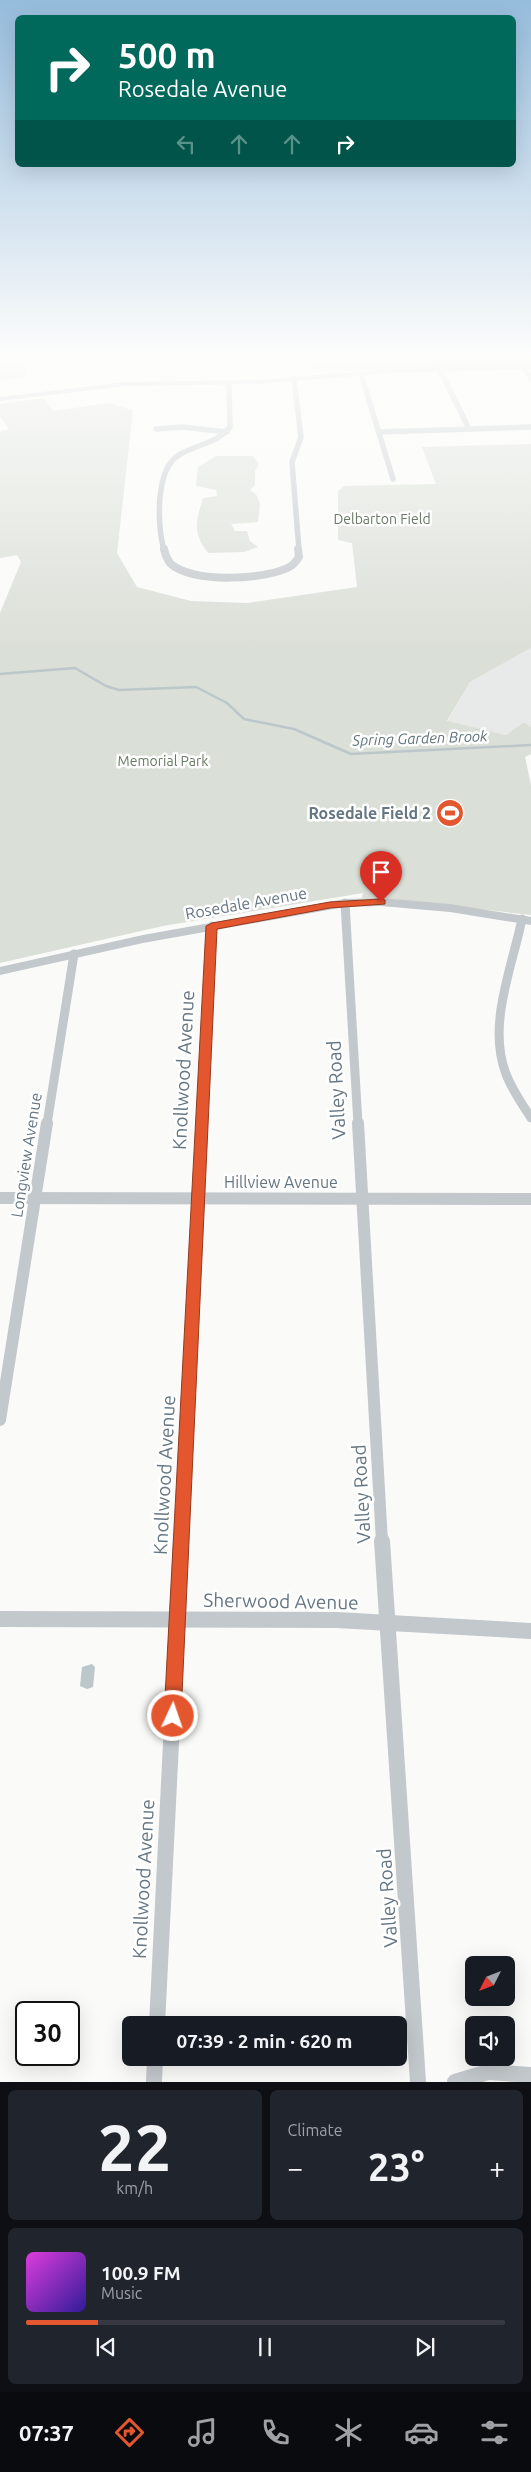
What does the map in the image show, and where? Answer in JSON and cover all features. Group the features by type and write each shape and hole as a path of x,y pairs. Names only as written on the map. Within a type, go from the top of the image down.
{"street":[{"path":"186,453 177,457 167,467 160,522 168,560 180,571 197,575 260,575 285,570 295,564 300,557 292,462 295,453"},
{"path":"386,453 394,479"},
{"name":"Rosedale Avenue","path":"0,971 212,926 345,903 401,904 450,908 527,920"},
{"name":"Valley Road","path":"345,903 387,1622 418,2082"},
{"path":"527,920 499,1035 504,1067 511,1084 531,1118"},
{"name":"Knollwood Avenue","path":"157,2016 212,926"},
{"name":"Longview Avenue","path":"0,1420 74,954"},
{"name":"Hillview Avenue","path":"0,1198 531,1199"},
{"name":"Sherwood Avenue","path":"0,1619 387,1622 531,1631"},
{"path":"154,2082 155,2066"},
{"path":"455,2082 488,2072 531,2075"}],"shaded area":[{"path":"531,648 531,727 524,722 506,735 447,722 470,682"},
{"path":"92,1664 95,1667 93,1687 87,1689 80,1686 82,1667"}],"green space":[{"name":"Memorial Park","path":"0,453 128,453 117,553 137,587 191,601 247,603 357,587 352,543 338,540 338,491 344,486 436,484 424,453 531,453 531,648 470,682 447,721 506,735 524,722 531,727 531,754 525,757 531,785 531,915 382,898 362,898 363,893 163,926 0,963 0,613 21,562 17,555 0,558"},
{"path":"216,456 253,456 259,464 255,471 255,485 250,490 256,494 260,504 258,522 231,524 235,531 247,531 250,541 258,547 244,552 208,553 199,539 197,520 203,498 217,496 216,490 196,486 198,467"}],"waterway":[{"name":"Spring Garden Brook","path":"0,674 75,668 106,686 119,690 196,687 227,703 244,719 294,729 351,754 531,745"}],"place":[{"name":"Rosedale Field 2","path":"450,813"}],"route":[{"path":"173,1716 212,926 330,905 381,902"}],"park label":[{"name":"Delbarton Field","path":"382,519"}]}
